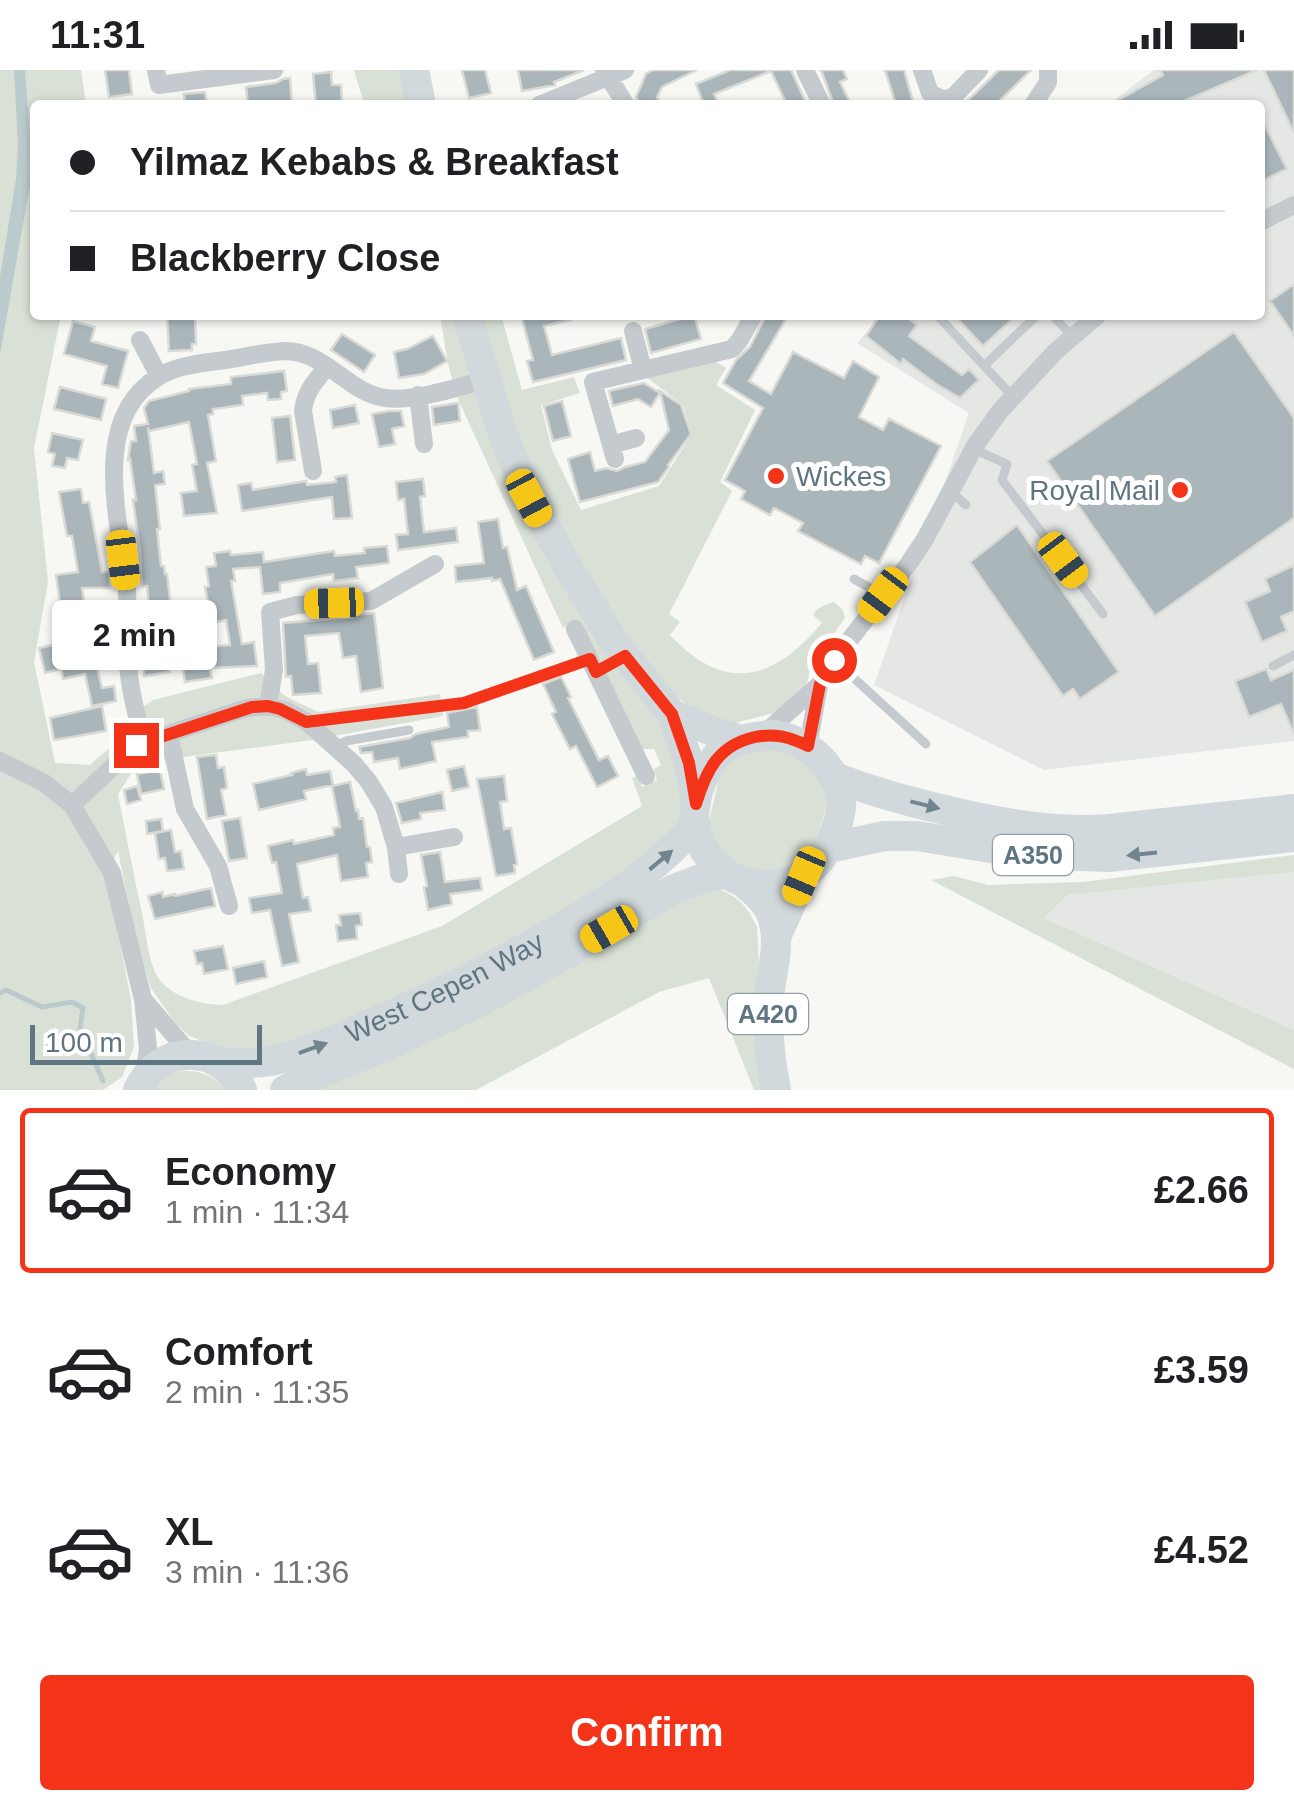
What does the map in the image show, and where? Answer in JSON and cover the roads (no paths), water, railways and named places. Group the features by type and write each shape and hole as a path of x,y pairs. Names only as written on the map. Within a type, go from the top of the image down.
{"main road":[{"path":"414,70 420,100"},
{"path":"469,320 503,435 529,498 625,656 672,714 689,763 702,844 712,861 764,900 773,917 776,937"},
{"path":"672,714 714,732 751,738"},
{"path":"696,814 703,779 712,764 723,750 751,738 793,738 808,746 832,776 841,800 840,817 829,848 804,876 775,886 735,878"},
{"name":"A350","path":"832,776 898,799 1047,830 1109,829 1294,809"},
{"name":"West Cepen Way","path":"204,1058 259,1063 300,1052 462,982 547,936 642,876 673,851 696,814"},
{"name":"A350","path":"829,848 884,836 917,836 1027,854 1109,857 1294,837"},
{"name":"A420","path":"776,1090 768,1011 776,937 804,876"},
{"name":"West Cepen Way","path":"285,1090 476,1004 674,889 706,877 735,878"},
{"path":"141,1084 153,1068 178,1056 204,1058 231,1072 242,1090"}],"street":[{"path":"156,70 158,84 274,70"},
{"path":"806,70 820,100"},
{"path":"922,70 930,92 944,100 954,96 979,70"},
{"path":"1035,100 1048,82 1048,70"},
{"path":"550,100 612,73 624,100"},
{"path":"1265,220 1294,205"},
{"path":"636,438 613,452 593,382 732,349 751,320"},
{"path":"808,746 820,684 924,539 973,449 1013,396 1092,320"},
{"path":"633,330 643,370"},
{"path":"139,339 159,376"},
{"path":"144,741 130,684 121,615 127,593 109,480 119,430 132,401 159,376 171,371 285,352 312,357 375,396 400,398 486,380"},
{"path":"312,471 304,402 326,366"},
{"path":"418,395 424,444"},
{"path":"268,706 274,670 270,612 298,604 371,602 435,564"},
{"path":"576,629 646,765"},
{"path":"593,666 625,656"},
{"path":"751,738 820,684"},
{"path":"72,806 121,757 144,741 237,711 268,706 306,722 336,746 378,794 396,846 399,874"},
{"path":"169,734 185,810 234,884 230,906"},
{"path":"0,761 43,782 72,806 112,873 143,999 148,1048 141,1084"},
{"path":"396,846 454,838"},
{"path":"143,999 204,1058"}],"lane":[{"path":"943,320 1013,396"},
{"path":"985,365 1033,320"},
{"path":"1057,320 1072,336"},
{"path":"973,449 1007,464 1002,480 1103,614"},
{"path":"950,492 966,505"},
{"path":"854,579 883,595"},
{"path":"1274,666 1294,655"},
{"path":"834,660 926,744"},
{"path":"306,722 464,703 593,666"},
{"path":"336,746 409,730"}],"waterway":[{"path":"0,993 6,990 42,1007 72,1002 83,1008 80,1029 103,1081"}],"place":[{"name":"Wickes","path":"776,476"},
{"name":"Royal Mail","path":"1180,490"}]}
